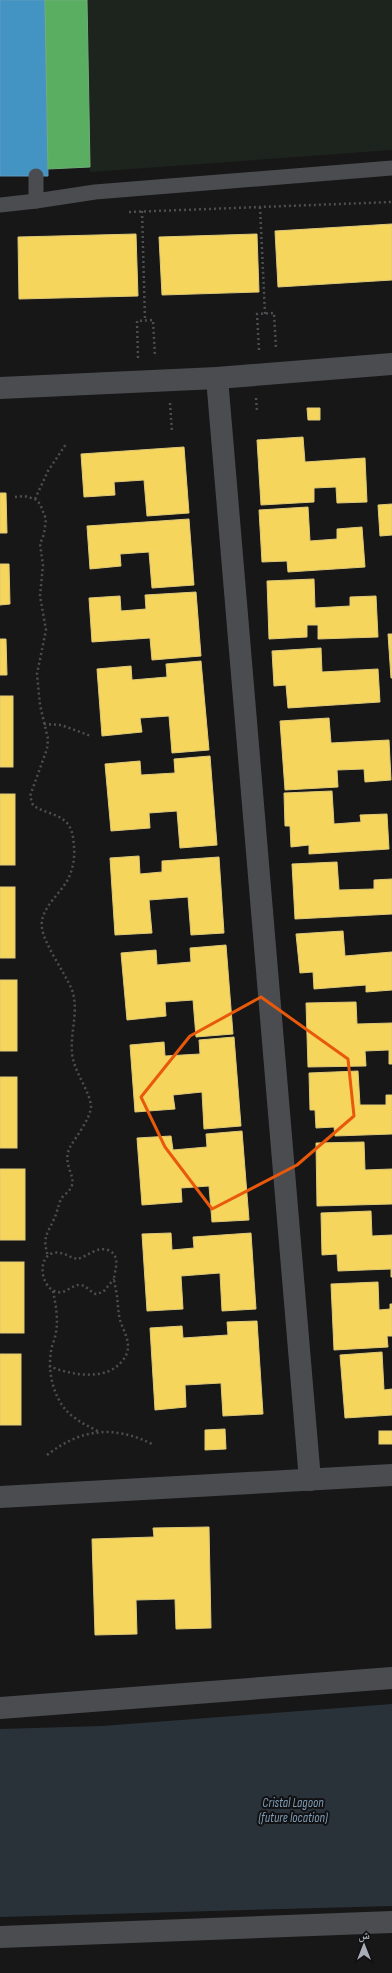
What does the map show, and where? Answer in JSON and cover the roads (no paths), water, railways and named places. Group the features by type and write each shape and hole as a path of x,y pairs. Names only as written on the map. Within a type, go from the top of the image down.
{"street":[{"path":"0,388 217,378 392,364"},
{"path":"217,378 310,1480"},
{"path":"0,1497 392,1475"},
{"path":"0,1708 392,1678"},
{"path":"0,1937 392,1922"}],"lane":[{"path":"0,205 95,192 392,168"},
{"path":"36,176 36,201"}],"water":[{"name":"Cristal Lagoon (future location)","path":"392,1704 392,1906 0,1917 0,1729 102,1726"}]}
